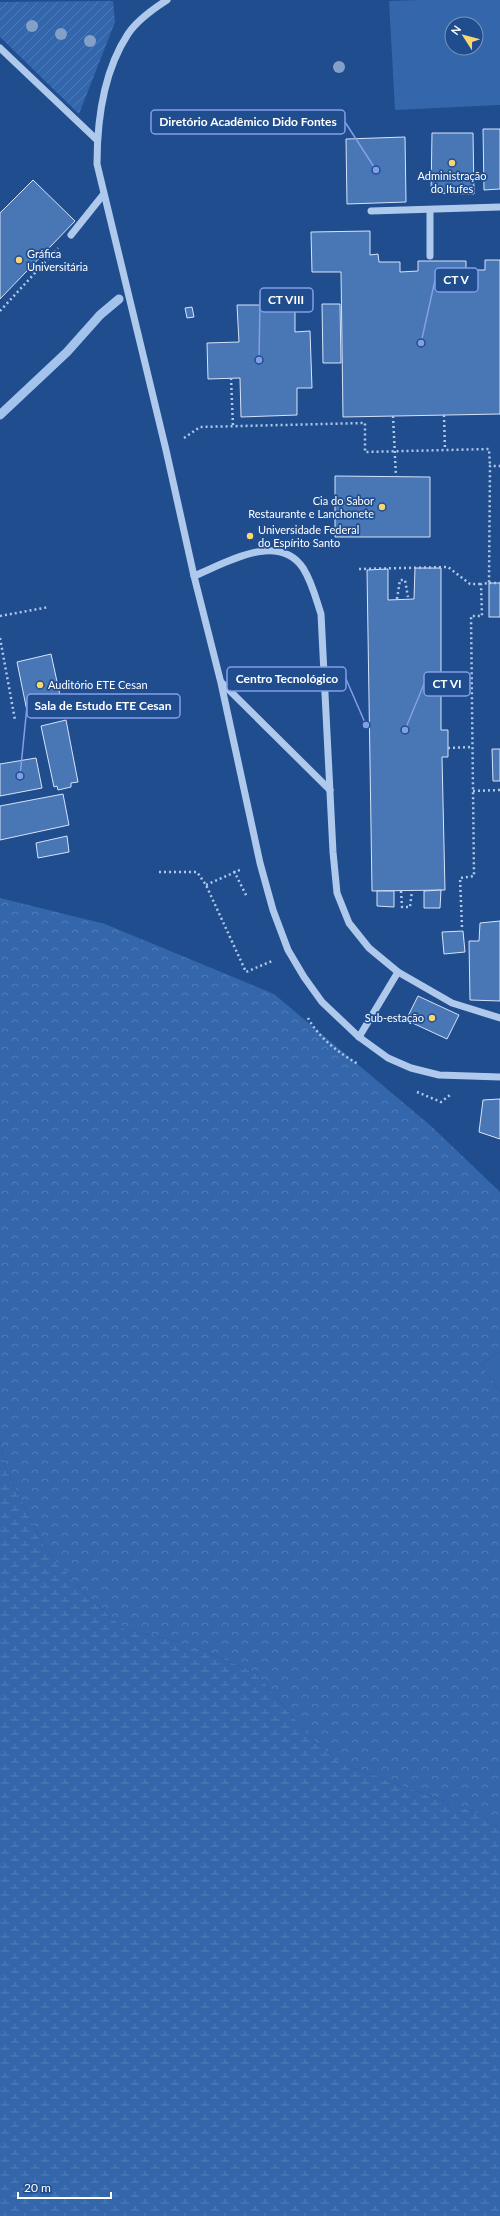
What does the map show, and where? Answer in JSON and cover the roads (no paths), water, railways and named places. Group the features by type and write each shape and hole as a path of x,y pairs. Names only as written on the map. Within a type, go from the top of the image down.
{"street":[{"path":"167,0 149,12 128,34 115,60 99,116 97,164 103,196 166,450 194,576 221,683 260,863 273,910 292,957 304,977 322,1002 359,1037 388,1058 411,1068 439,1075 500,1077"},
{"path":"0,48 97,140"},
{"path":"71,235 103,196"},
{"path":"371,211 500,208"},
{"path":"430,210 430,256"},
{"path":"194,576 260,550 277,550 291,556 303,568 314,589 321,614 337,893 349,923 369,948 398,972 452,1003 500,1018"},
{"path":"221,683 330,790"},
{"path":"359,1037 398,972"}],"waterway":[{"path":"0,415 67,352 100,315 119,299"}],"place":[{"name":"Administração do Itufes","path":"452,163"},
{"name":"Diretório Acadêmico Dido Fontes","path":"376,170"},
{"name":"Gráfica Universitária","path":"19,260"},
{"name":"CT V","path":"421,343"},
{"name":"CT VIII","path":"259,360"},
{"name":"Cia do Sabor Restaurante e Lanchonete","path":"382,507"},
{"name":"Universidade Federal do Espírito Santo","path":"250,536"},
{"name":"Auditório ETE Cesan","path":"40,685"},
{"name":"Centro Tecnológico","path":"366,725"},
{"name":"CT VI","path":"405,730"},
{"name":"Sala de Estudo ETE Cesan","path":"20,776"},
{"name":"Sub-estação","path":"432,1018"}]}
